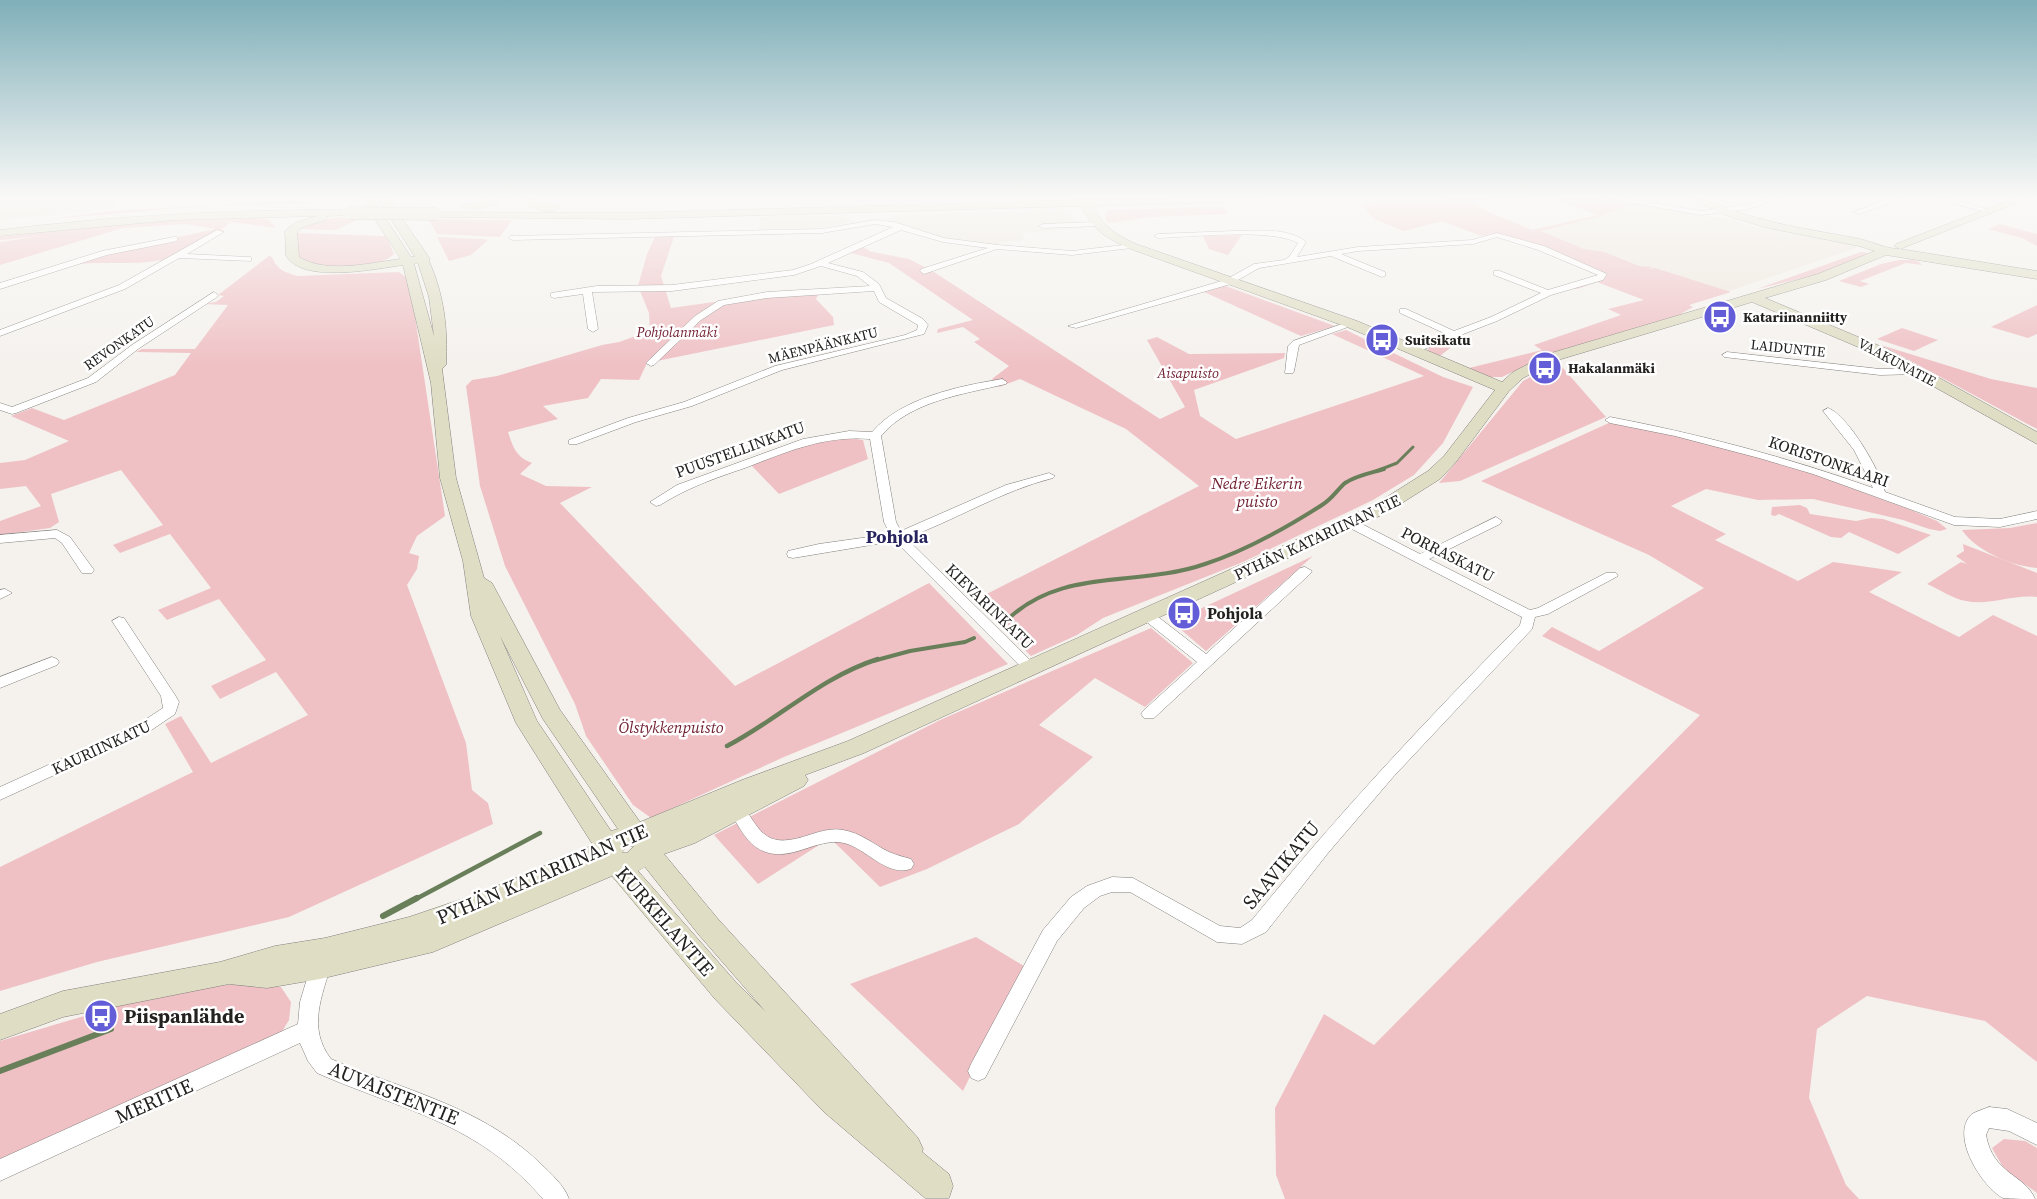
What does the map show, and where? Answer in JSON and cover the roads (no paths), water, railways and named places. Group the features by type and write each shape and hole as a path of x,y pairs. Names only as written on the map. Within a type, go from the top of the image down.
{"street":[{"path":"0,286 102,254"},
{"path":"0,333 114,290 182,254"},
{"path":"282,254 282,259 290,268 314,273 398,269 424,259"},
{"path":"293,254 293,257 303,265 319,268 410,266"},
{"path":"379,265 395,258 396,254"},
{"name":"KURKELANTIE","path":"403,254 410,266 438,383 448,478 472,561 481,616 527,723 613,856 725,990 827,1093 943,1193"},
{"name":"KURKELANTIE","path":"421,254 440,310 441,344 438,383"},
{"path":"554,295 587,291 672,288 794,272 841,254"},
{"path":"924,271 979,254"},
{"path":"1153,254 1350,324 1414,350 1465,375 1504,387"},
{"path":"1290,261 1294,254"},
{"path":"1073,326 1228,282 1257,266 1333,254 1382,274"},
{"path":"1414,350 1494,320 1548,293 1604,275 1557,254"},
{"name":"PYHÄN KATARIINAN TIE","path":"0,1027 63,1005 220,974 267,976 323,958 433,939 613,856 634,862 640,842 686,836 733,803 1352,524 1434,475 1450,459 1504,387 1518,375 1553,357 1822,277 1865,254"},
{"path":"1929,254 2037,275"},
{"path":"178,256 248,259"},
{"name":"MÄENPÄÄNKATU","path":"573,442 688,404 779,368 921,332 923,325 920,321 882,300 877,288 870,280 852,270 821,263"},
{"path":"1497,273 1548,293"},
{"path":"651,363 698,318 721,303 767,295 877,288"},
{"path":"587,291 593,329"},
{"name":"REVONKATU","path":"0,415 92,380 135,347 214,295"},
{"name":"VAAKUNATIE","path":"1751,297 1860,342 1918,371 2037,439"},
{"path":"1403,310 1455,335"},
{"path":"1289,371 1293,346 1296,343 1350,324"},
{"name":"LAIDUNTIE","path":"1727,355 1880,372 1918,371"},
{"path":"875,436 885,424 902,414 967,389 1002,382"},
{"path":"0,406 12,411"},
{"path":"1828,411 1839,420 1863,458 1880,488 1880,495"},
{"name":"KORISTONKAARI","path":"1610,420 1676,433 1753,453 1817,472 1954,521 2001,522 2037,514"},
{"name":"PUUSTELLINKATU","path":"656,502 681,487 807,441 849,434 875,436"},
{"name":"KIEVARINKATU","path":"875,436 890,522 897,536 1031,669"},
{"path":"793,554 823,546 897,536 1025,481 1049,476"},
{"path":"1419,559 1496,521"},
{"name":"PORRASKATU","path":"1352,524 1528,615"},
{"path":"0,539 57,534 66,540 87,570"},
{"name":"KURKELANTIE","path":"472,561 520,660 551,714 640,842 681,896 739,964 855,1087 943,1193"},
{"path":"1149,714 1305,571"},
{"path":"1528,615 1543,611 1611,576"},
{"name":"SAAVIKATU","path":"978,1071 1047,937 1070,909 1100,888 1121,883 1133,885 1216,934 1242,936 1259,926 1360,803 1431,724 1527,626 1530,619 1528,615"},
{"path":"1148,616 1205,661"},
{"name":"KAURIINKATU","path":"0,794 146,727 170,710 171,702 168,695 119,621"},
{"path":"0,683 52,662"},
{"path":"733,803 754,837 773,849 784,849 830,836 842,836 865,845 883,857 906,864"},
{"name":"AUVAISTENTIE","path":"323,958 313,990 306,1030 314,1057 324,1066 421,1103 480,1130 523,1162 558,1199"},
{"name":"MERITIE","path":"0,1170 306,1030"},
{"path":"2024,1199 1992,1173 1975,1144 1974,1132 1978,1123 1989,1118 2002,1118 2037,1134"}],"waterway":[{"path":"1379,470 1397,463 1413,447"},
{"path":"1004,623 1026,605 1049,593 1099,581 1179,571 1235,553 1326,503 1350,480 1384,469"},
{"path":"873,661 910,651 965,642 974,638"},
{"path":"727,746 838,676 878,659"},
{"path":"414,900 540,833"},
{"path":"383,916 417,898"},
{"path":"0,1071 111,1029"}],"place":[{"name":"Katariinanniitty","path":"1720,317"},
{"name":"Suitsikatu","path":"1382,340"},
{"name":"Hakalanmäki","path":"1545,368"},
{"name":"Pohjola","path":"1184,613"},
{"name":"Piispanlähde","path":"101,1016"}],"district":[{"name":"Pohjola","path":"897,536"}],"park label":[{"name":"Pohjolanmäki","path":"677,332"},
{"name":"Aisapuisto","path":"1188,373"},
{"name":"Nedre Eikerin puisto","path":"1257,492"},
{"name":"Ölstykkenpuisto","path":"671,727"}]}
